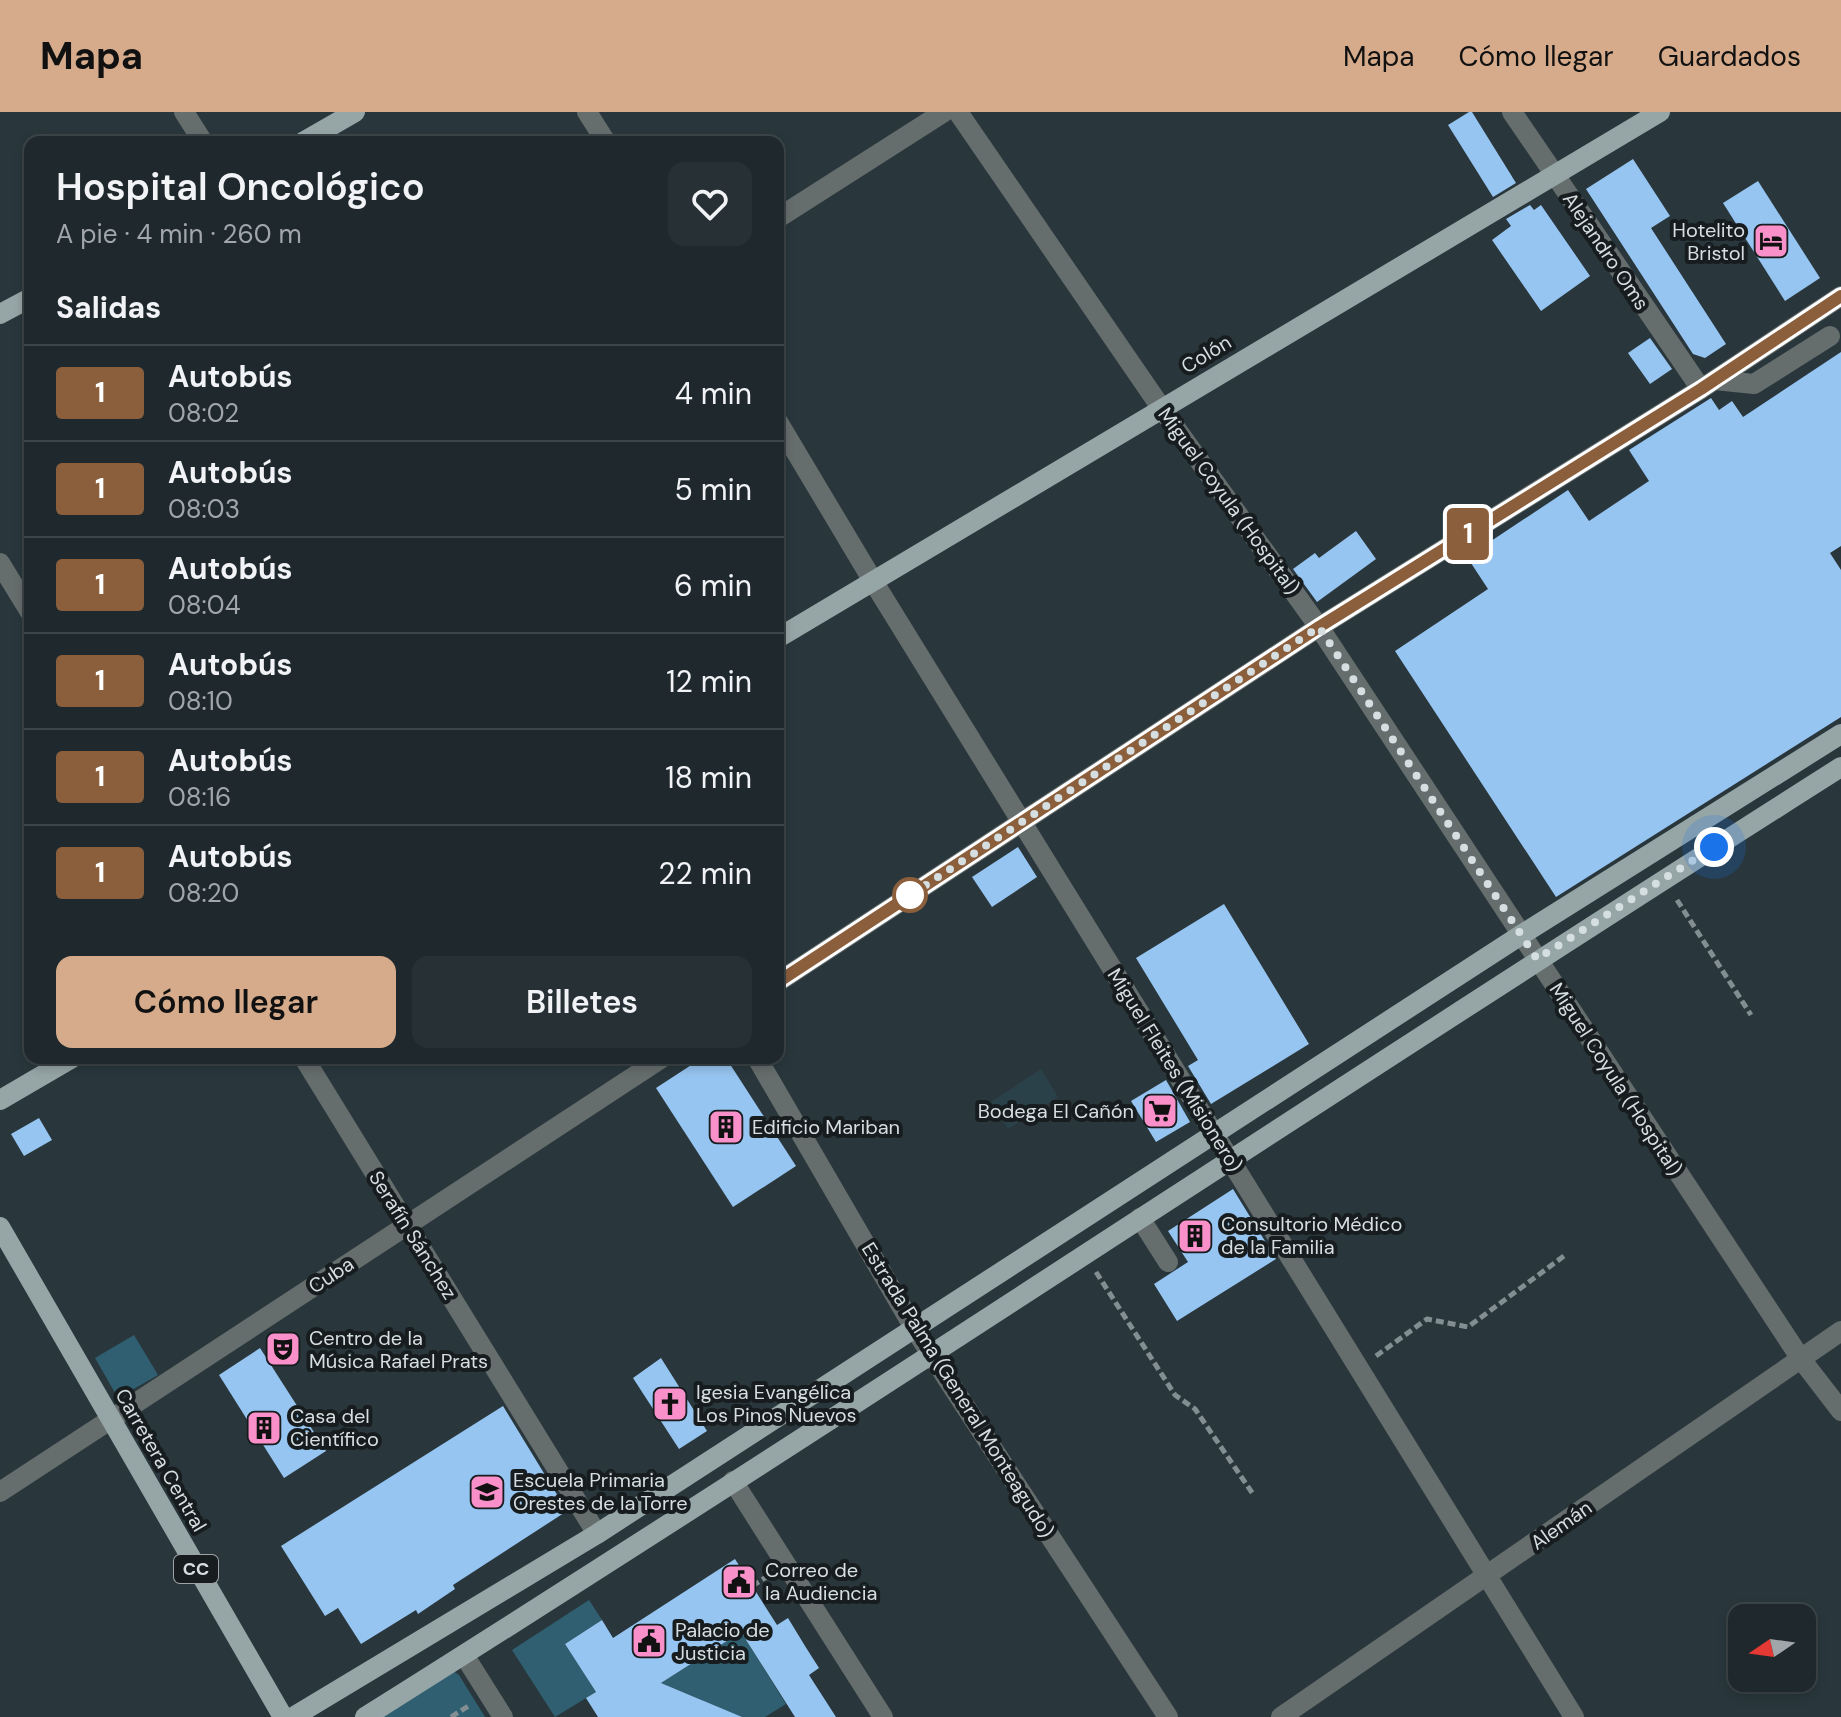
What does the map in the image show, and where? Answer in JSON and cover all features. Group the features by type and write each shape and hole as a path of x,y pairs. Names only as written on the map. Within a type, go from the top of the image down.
{"main road":[{"path":"313,136 355,112"},
{"name":"Colón","path":"784,634 1660,112"},
{"path":"0,314 24,301"},
{"path":"293,1717 597,1534 1521,935 1841,734"},
{"path":"365,1717 931,1354 1537,959 1841,767"},
{"path":"0,1100 62,1064"},
{"name":"Carretera Central","path":"0,1227 283,1717"}],"street":[{"path":"184,112 199,136"},
{"path":"587,112 602,136"},
{"path":"784,214 944,112"},
{"name":"Miguel Coyula (Hospital)","path":"958,112 1162,409 1319,627 1801,1359 1841,1411"},
{"name":"Alejandro Oms","path":"1512,112 1554,175 1708,385"},
{"path":"784,978 1319,627 1708,385 1841,296"},
{"path":"1798,325 1836,335"},
{"path":"1708,385 1754,384 1836,335"},
{"name":"Miguel Fleites (Misionero)","path":"784,432 1574,1717"},
{"path":"0,563 24,602"},
{"name":"Serafín Sánchez","path":"308,1064 597,1534"},
{"name":"Cuba","path":"0,1492 653,1064"},
{"name":"Estrada Palma (General Monteagudo)","path":"760,1064 914,1328 1168,1717"},
{"path":"1140,1218 1168,1262"},
{"name":"Alemán","path":"1281,1717 1841,1331"},
{"path":"733,1481 883,1717"},
{"path":"464,1655 503,1717"}],"path":[{"path":"1663,880 1751,1015"},
{"path":"1085,1254 1175,1395 1195,1409 1253,1494"},
{"path":"1359,1369 1427,1319 1468,1327 1564,1256"},
{"path":"451,1717 471,1704"}],"shaded area":[{"path":"1041,1069 1058,1097 1008,1129 991,1102"},
{"path":"134,1335 158,1375 118,1398 95,1358"},
{"path":"589,1600 602,1620 565,1644 596,1692 555,1717 512,1650"},
{"path":"741,1632 786,1704 765,1717 709,1717 706,1703 702,1700 661,1683"},
{"path":"453,1671 459,1675 485,1717 380,1717"}],"building":[{"path":"1472,112 1516,183 1493,197 1448,125"},
{"path":"1633,159 1670,216 1651,228 1726,344 1705,358 1693,354 1586,189"},
{"name":"Hotelito Bristol","path":"1758,181 1820,278 1785,301 1723,203"},
{"path":"1530,205 1534,210 1541,205 1590,276 1541,311 1492,240 1511,226 1506,219"},
{"path":"1650,338 1672,369 1650,384 1628,353"},
{"path":"1841,352 1841,546 1830,553 1841,570 1841,717 1556,897 1395,651 1488,589 1467,557 1568,490 1589,521 1649,481 1629,450 1711,398 1719,410 1732,401 1743,417"},
{"path":"1356,531 1376,559 1317,602 1293,569 1315,553 1319,558"},
{"path":"1018,847 1037,877 992,907 972,877"},
{"path":"1224,904 1309,1044 1211,1104 1188,1066 1198,1060 1136,958"},
{"name":"Edificio Mariban","path":"693,1064 730,1064 796,1166 733,1207 656,1088"},
{"name":"Bodega El Cañón","path":"1166,1080 1190,1122 1156,1142 1131,1101"},
{"path":"39,1118 52,1140 24,1156 11,1134"},
{"path":"1233,1189 1276,1259 1177,1321 1154,1284 1188,1262 1168,1231"},
{"name":"Casa del Científico","path":"260,1348 326,1451 284,1478 219,1375"},
{"name":"Igesia Evangélica Los Pinos Nuevos","path":"661,1358 707,1431 679,1449 633,1378"},
{"path":"503,1406 567,1511 453,1585 455,1589 418,1614 416,1610 361,1644 338,1608 325,1616 281,1546"},
{"name":"Palacio de Justicia","path":"735,1559 777,1625 788,1618 819,1668 809,1675 836,1717 795,1717 741,1632 661,1683 742,1717 598,1717 586,1698 596,1692 565,1644 602,1620 613,1638"}],"bus line":[{"name":"1","path":"784,978 1319,627 1701,389 1841,296"}],"place":[{"name":"Hotelito Bristol","path":"1771,241"},
{"name":"Bodega El Cañón","path":"1160,1111"},
{"name":"Edificio Mariban","path":"726,1127"},
{"name":"Consultorio Médico de la Familia","path":"1195,1236"},
{"name":"Centro de la Música Rafael Prats","path":"283,1349"},
{"name":"Igesia Evangélica Los Pinos Nuevos","path":"670,1404"},
{"name":"Casa del Científico","path":"264,1428"},
{"name":"Escuela Primaria Orestes de la Torre","path":"487,1492"},
{"name":"Correo de la Audiencia","path":"739,1582"},
{"name":"Palacio de Justicia","path":"649,1641"}],"route":[{"path":"910,895 900,902 1319,627 1537,959 1714,847"}]}
